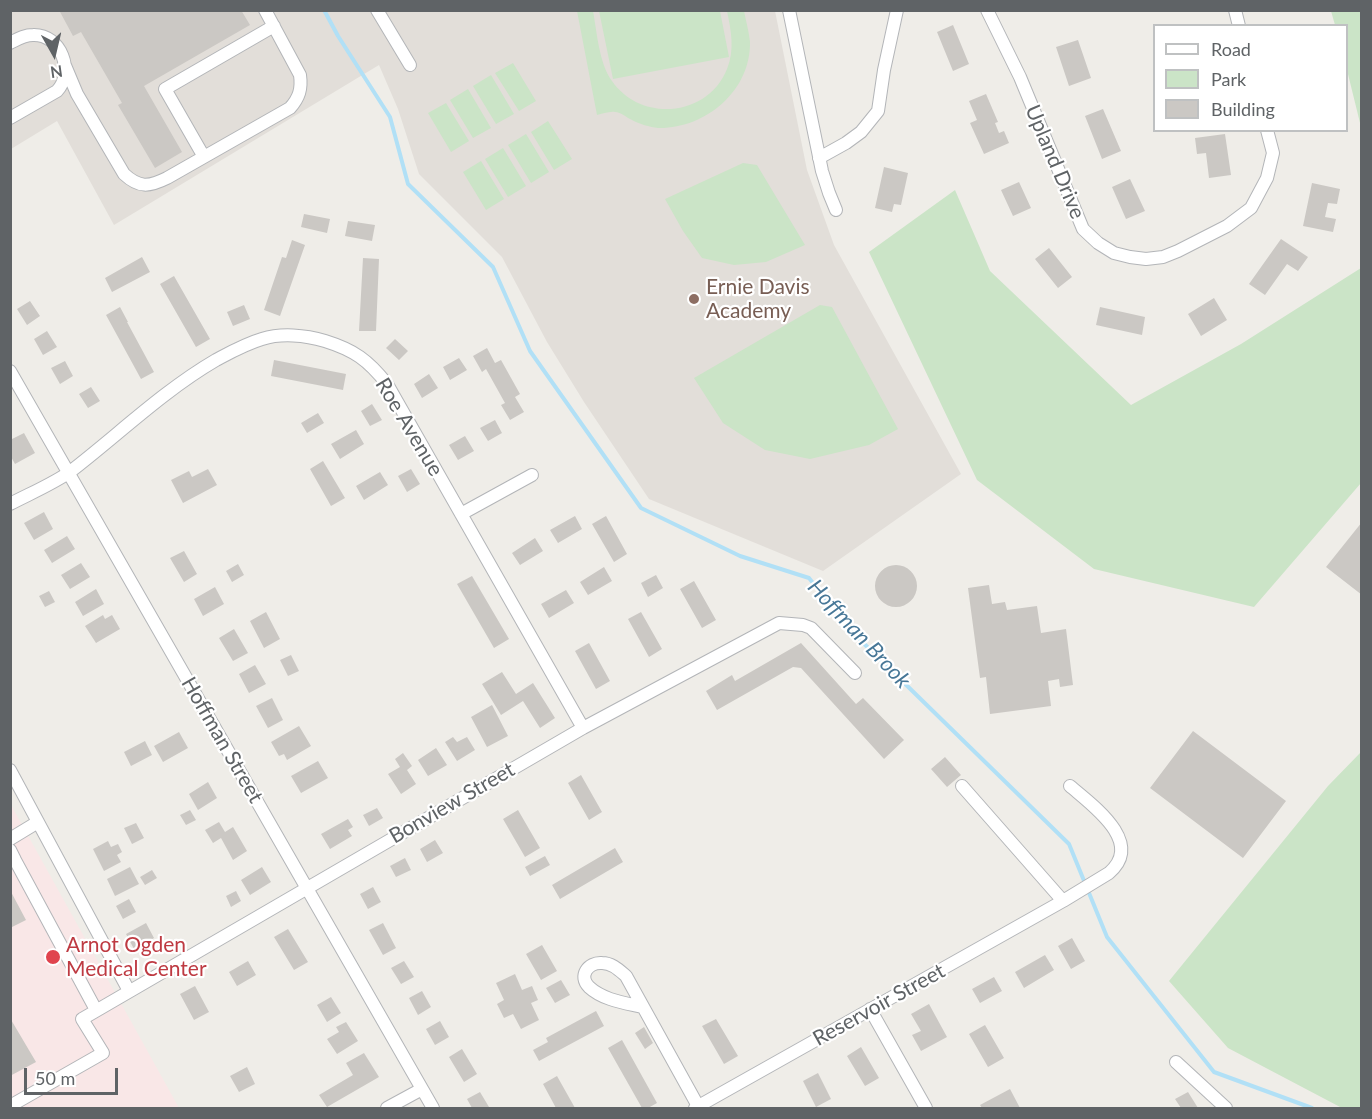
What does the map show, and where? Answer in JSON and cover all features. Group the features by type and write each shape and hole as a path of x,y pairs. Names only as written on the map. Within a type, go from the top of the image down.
{"street":[{"path":"377,10 410,65"},
{"path":"789,10 819,158 829,194 837,210"},
{"path":"819,158 861,132 878,111 897,10"},
{"name":"Upland Drive","path":"987,10 1020,77 1083,229 1098,243 1114,253 1146,259 1163,257 1227,225 1251,208 1267,178 1273,153 1268,132"},
{"path":"64,63 77,94 124,174 138,185 149,185 159,182 290,108 297,100 300,93 300,75 269,12"},
{"path":"204,157 165,89 274,26"},
{"path":"10,43 24,36 34,34 44,36 57,45 64,63 62,86 10,118"},
{"path":"57,91 77,94"},
{"name":"Roe Avenue","path":"10,504 69,473 167,393 237,349 263,339 287,335 316,339 345,347 365,360 387,384 583,728"},
{"name":"Hoffman Street","path":"10,371 433,1108"},
{"path":"461,514 531,475"},
{"name":"Bonview Street","path":"96,1010 583,728 779,623 811,628 855,673"},
{"path":"10,771 129,991"},
{"path":"962,786 1063,901"},
{"name":"Reservoir Street","path":"696,1107 1081,891 1109,873 1119,863 1121,848 1118,837 1107,818 1070,786"},
{"path":"10,839 38,822"},
{"path":"10,850 96,1010 82,1018 103,1053 10,1106"},
{"path":"642,1007 609,999 595,991 588,986 584,977 586,969 592,964 603,963 615,967 626,976 696,1107"},
{"path":"870,1010 926,1108"},
{"path":"1176,1062 1226,1108"},
{"path":"387,1108 422,1089"}],"shaded area":[{"name":"Ernie Davis Academy","path":"10,11 775,11 807,170 834,245 961,474 823,571 649,499 547,342 502,257 419,174 398,109 379,65 114,225 57,121 11,149"},
{"name":"Arnot Ogden Medical Center","path":"11,805 179,1108 11,1108"}],"green space":[{"path":"577,11 593,11 599,47 608,74 624,95 640,104 673,109 690,105 705,97 718,85 727,69 732,47 727,11 744,11 750,42 743,76 734,91 722,104 692,122 675,127 648,126 617,112 597,115"},
{"path":"599,11 720,11 729,57 613,79"},
{"path":"1331,11 1361,11 1361,127 1348,74 1348,24 1335,24"},
{"path":"513,63 536,101 519,111 495,73"},
{"path":"491,75 514,114 496,124 473,86"},
{"path":"468,89 491,128 473,138 450,100"},
{"path":"446,103 469,141 451,152 428,113"},
{"path":"548,121 572,159 554,170 531,132"},
{"path":"526,134 549,172 531,183 508,145"},
{"path":"503,148 526,186 508,197 485,159"},
{"path":"481,161 504,199 486,210 463,172"},
{"path":"743,163 757,165 805,245 766,262 734,265 702,258 665,199"},
{"path":"955,190 990,271 1131,405 1241,344 1361,268 1361,483 1254,607 1094,569 977,480 869,252"},
{"path":"820,305 832,307 898,429 869,445 810,459 765,450 723,423 694,378"},
{"path":"1361,752 1361,1108 1342,1108 1228,1048 1169,981 1328,786"}],"building":[{"path":"59,10 241,10 250,25 144,86 182,152 155,168 118,105 122,103 81,32 73,36"},
{"path":"953,25 969,64 953,71 937,32"},
{"path":"1078,40 1091,78 1069,86 1056,47"},
{"path":"986,94 998,122 995,123 999,133 1004,131 1009,143 984,154 970,123 977,120 969,101"},
{"path":"1103,109 1121,151 1102,159 1085,116"},
{"path":"1225,134 1231,175 1209,178 1206,153 1197,154 1195,138"},
{"path":"884,167 908,173 901,205 894,204 892,212 875,208"},
{"path":"1130,179 1145,211 1126,219 1112,187"},
{"path":"1019,182 1031,208 1013,216 1001,190"},
{"path":"1312,183 1340,189 1337,204 1328,203 1325,217 1336,219 1333,232 1303,226"},
{"path":"304,214 330,219 327,233 301,227"},
{"path":"348,221 375,225 372,241 345,236"},
{"path":"1281,239 1308,257 1298,271 1287,264 1265,295 1249,284"},
{"path":"292,240 305,245 280,316 264,310 282,257 286,258"},
{"path":"1049,248 1072,277 1058,288 1035,259"},
{"path":"142,257 150,272 112,292 105,278"},
{"path":"363,258 379,259 376,331 359,331"},
{"path":"174,276 210,339 196,347 160,284"},
{"path":"1214,298 1227,320 1201,336 1188,314"},
{"path":"30,301 40,316 27,325 17,309"},
{"path":"244,305 250,319 233,326 227,312"},
{"path":"120,307 154,372 141,379 106,315"},
{"path":"1100,307 1145,317 1142,335 1096,325"},
{"path":"47,331 57,347 43,355 34,339"},
{"path":"395,339 408,351 399,360 386,348"},
{"path":"487,348 495,363 501,360 520,394 515,397 524,412 510,420 501,405 505,403 486,369 482,372 473,356"},
{"path":"459,358 467,370 450,380 443,367"},
{"path":"274,360 346,374 343,390 271,376"},
{"path":"65,361 73,376 60,384 51,368"},
{"path":"429,374 438,388 422,398 414,384"},
{"path":"91,387 100,401 88,408 79,394"},
{"path":"372,404 382,420 370,426 361,411"},
{"path":"318,413 324,423 307,433 301,423"},
{"path":"495,420 502,433 488,441 480,428"},
{"path":"356,430 364,444 340,459 331,444"},
{"path":"24,433 35,453 15,464 10,455 10,440"},
{"path":"465,436 474,451 458,460 449,445"},
{"path":"323,461 345,498 331,506 310,469"},
{"path":"208,469 217,485 183,503 171,480 189,471 192,477"},
{"path":"411,469 420,484 407,492 398,476"},
{"path":"380,472 388,485 364,500 356,486"},
{"path":"44,512 53,529 34,540 24,523"},
{"path":"575,516 582,529 558,543 550,530"},
{"path":"606,516 627,554 614,562 592,524"},
{"path":"1362,522 1362,595 1326,567"},
{"path":"67,536 75,549 52,563 44,550"},
{"path":"535,538 543,551 520,565 512,553"},
{"path":"184,551 197,574 184,582 170,558"},
{"path":"81,563 90,577 70,589 61,575"},
{"path":"238,564 244,575 232,582 226,571"},
{"path":"896,565 911,571 917,586 911,601 896,607 881,601 875,586 881,571"},
{"path":"604,567 612,581 588,595 580,582"},
{"path":"656,575 663,588 648,597 641,583"},
{"path":"472,576 509,639 494,648 457,584"},
{"path":"694,581 716,620 702,628 680,589"},
{"path":"989,585 992,604 1005,602 1007,610 1037,606 1041,633 1066,629 1073,685 1060,687 1059,679 1048,681 1051,706 990,714 986,677 980,678 968,588"},
{"path":"215,587 224,604 203,616 194,599"},
{"path":"96,589 104,604 83,616 75,602"},
{"path":"566,590 574,603 549,618 541,604"},
{"path":"49,591 55,602 45,607 39,596"},
{"path":"266,612 280,639 264,648 250,621"},
{"path":"641,612 662,649 649,657 628,619"},
{"path":"103,615 105,619 112,615 120,629 96,643 85,626"},
{"path":"234,629 248,653 233,661 219,638"},
{"path":"589,643 610,681 596,689 575,651"},
{"path":"801,643 856,704 863,698 904,740 884,759 801,668 793,667 717,710 706,691 732,675 735,681"},
{"path":"291,655 299,671 288,676 280,660"},
{"path":"255,665 266,684 249,693 239,674"},
{"path":"502,672 516,694 533,683 555,718 540,728 523,701 501,715 482,684"},
{"path":"272,698 283,720 268,728 256,706"},
{"path":"492,705 508,736 487,747 471,717"},
{"path":"299,726 311,746 287,760 284,754 279,756 271,742"},
{"path":"1193,731 1286,801 1243,858 1150,788"},
{"path":"179,732 188,748 163,762 154,746"},
{"path":"453,737 457,742 467,737 475,750 457,761 445,742"},
{"path":"145,741 152,755 131,766 124,752"},
{"path":"436,748 447,765 428,776 418,760"},
{"path":"403,753 412,766 407,770 416,784 401,794 388,774 400,767 395,759"},
{"path":"945,757 961,775 947,787 931,769"},
{"path":"318,761 328,778 301,793 291,776"},
{"path":"581,775 602,812 589,820 568,783"},
{"path":"208,782 217,798 198,810 189,794"},
{"path":"377,808 383,818 369,826 363,815"},
{"path":"190,810 196,820 186,825 180,815"},
{"path":"518,810 540,848 525,857 503,819"},
{"path":"348,819 353,827 348,830 352,836 330,849 321,834"},
{"path":"219,822 225,832 233,827 247,851 233,860 221,838 213,843 205,830"},
{"path":"136,823 144,838 132,844 124,828"},
{"path":"435,840 443,853 427,862 420,849"},
{"path":"108,841 111,847 118,844 122,852 117,855 121,862 104,871 93,849"},
{"path":"615,848 623,862 560,899 552,885"},
{"path":"545,856 550,865 530,876 525,867"},
{"path":"405,858 411,870 396,877 390,866"},
{"path":"130,867 139,884 115,896 107,879"},
{"path":"262,867 271,882 250,895 241,880"},
{"path":"152,870 157,878 145,885 140,877"},
{"path":"373,887 381,902 368,909 360,894"},
{"name":"Arnot Ogden Medical Center","path":"10,890 26,920 10,928"},
{"path":"236,891 241,901 231,907 226,896"},
{"path":"129,899 136,912 123,919 116,906"},
{"path":"146,923 154,938 134,949 126,934"},
{"path":"383,923 396,948 383,955 369,930"},
{"path":"288,929 308,962 294,970 274,937"},
{"path":"1072,938 1085,961 1071,969 1058,946"},
{"path":"542,945 557,971 541,980 526,954"},
{"path":"1045,955 1054,970 1024,988 1015,972"},
{"path":"248,961 256,975 237,986 229,972"},
{"path":"404,961 414,977 401,984 391,968"},
{"path":"515,974 522,990 532,986 538,1000 531,1003 539,1020 521,1029 513,1014 504,1018 497,1004 504,1000 496,983"},
{"path":"994,977 1002,991 980,1003 972,989"},
{"path":"561,980 570,995 555,1003 546,988"},
{"path":"195,986 209,1012 194,1020 180,994"},
{"path":"422,991 431,1007 418,1015 409,998"},
{"path":"331,997 341,1013 327,1022 317,1005"},
{"path":"929,1004 947,1037 921,1051 912,1035 921,1031 911,1014"},
{"path":"596,1011 604,1026 539,1061 533,1050 548,1042 546,1038"},
{"path":"10,1018 36,1062 10,1076"},
{"path":"716,1019 738,1056 724,1064 702,1026"},
{"path":"440,1021 449,1037 435,1045 426,1029"},
{"path":"346,1022 358,1041 337,1054 327,1039 339,1032 336,1027"},
{"path":"985,1025 1004,1058 988,1067 969,1034"},
{"path":"644,1027 653,1043 645,1049 635,1033"},
{"path":"622,1040 657,1103 648,1108 642,1108 608,1048"},
{"path":"861,1047 879,1078 865,1086 847,1056"},
{"path":"462,1049 477,1074 464,1082 449,1057"},
{"path":"364,1053 379,1077 327,1107 319,1095 353,1075 346,1063"},
{"path":"247,1067 255,1084 239,1092 230,1076"},
{"path":"818,1073 831,1099 816,1107 803,1081"},
{"path":"557,1076 575,1108 556,1108 543,1084"},
{"path":"1010,1089 1020,1108 982,1108 980,1105"},
{"path":"480,1092 489,1107 472,1108 467,1099"},
{"path":"1188,1092 1198,1108 1181,1108 1175,1099"}],"waterway":[{"name":"Hoffman Brook","path":"324,10 390,117 408,184 493,267 530,351 641,508 740,556 809,578 850,630 1069,844 1107,937 1214,1072 1312,1108"}],"place":[{"name":"Ernie Davis Academy","path":"694,299"},
{"name":"Arnot Ogden Medical Center","path":"53,957"}]}
